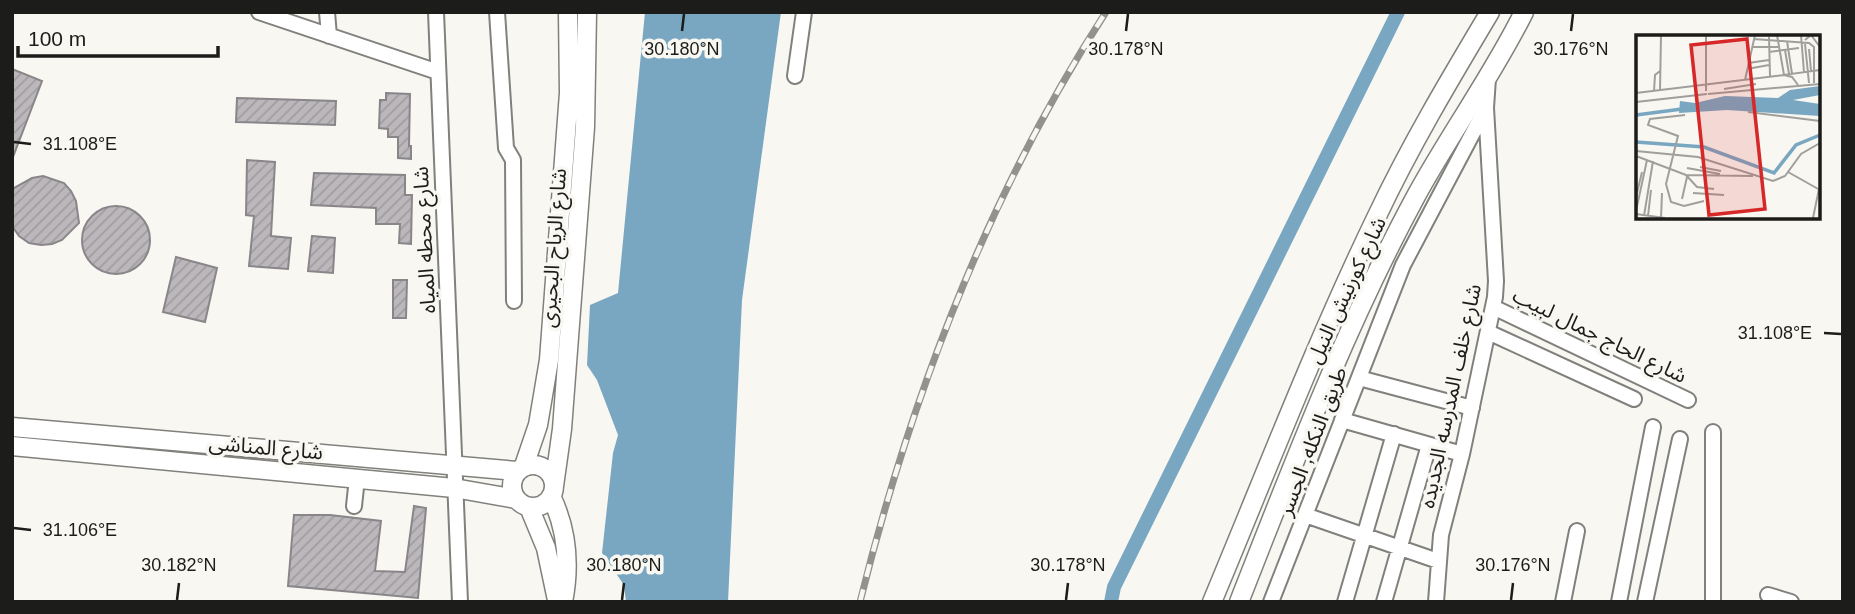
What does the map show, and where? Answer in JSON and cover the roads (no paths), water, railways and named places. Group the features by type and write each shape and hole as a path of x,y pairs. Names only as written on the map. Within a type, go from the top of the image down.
{"main road":[{"name":"شارع الرياح البحيرى","path":"520,469 538,425 549,360 567,126 568,12"},
{"name":"شارع الرياح البحيرى","path":"553,491 562,429 585,127 587,12"},
{"name":"شارع كورنيش النيل","path":"1212,602 1327,324 1377,216 1490,12"},
{"name":"شارع كورنيش النيل","path":"1240,602 1291,471 1378,273 1416,196 1524,12"},
{"path":"538,425 562,429"},
{"name":"شارع المناشى","path":"12,427 454,466 520,469"},
{"name":"شارع المناشى","path":"12,446 454,488 523,503"},
{"path":"533,464 548,470 566,546 566,572 560,602 546,548 511,485 520,469 533,464"},
{"path":"523,503 542,505 553,491"}],"street":[{"path":"327,12 329,36"},
{"name":"شارع محطه المياه","path":"436,12 460,602"},
{"path":"497,12 506,148 513,160 514,301"},
{"path":"794,76 804,12"},
{"path":"262,13 438,72"},
{"name":"شارع خلف المدرسه الجديده","path":"1436,602 1441,536 1472,408 1496,282 1486,108 1488,74"},
{"name":"طريق النكله, الجسر","path":"1271,602 1403,265 1486,108"},
{"name":"شارع الحاج جمال لبيب","path":"1493,307 1688,400"},
{"path":"1488,332 1634,399"},
{"path":"1359,378 1472,408"},
{"path":"1342,420 1462,454"},
{"path":"1619,602 1653,427"},
{"path":"1713,432 1713,602"},
{"path":"1345,602 1394,435"},
{"path":"1645,602 1679,439"},
{"path":"1384,602 1429,444"},
{"path":"354,506 356,478"},
{"path":"1305,516 1438,561"},
{"path":"1563,602 1577,531"},
{"path":"1768,595 1791,602"}],"water":[{"path":"645,12 781,12 742,300 728,602 626,602 624,585 602,553 613,453 618,435 597,380 587,365 590,305 618,293"}],"waterway":[{"path":"1111,602 1114,587 1398,12"}],"railway":[{"path":"860,602 904,448 959,297 1026,151 1064,80 1106,12"}]}
